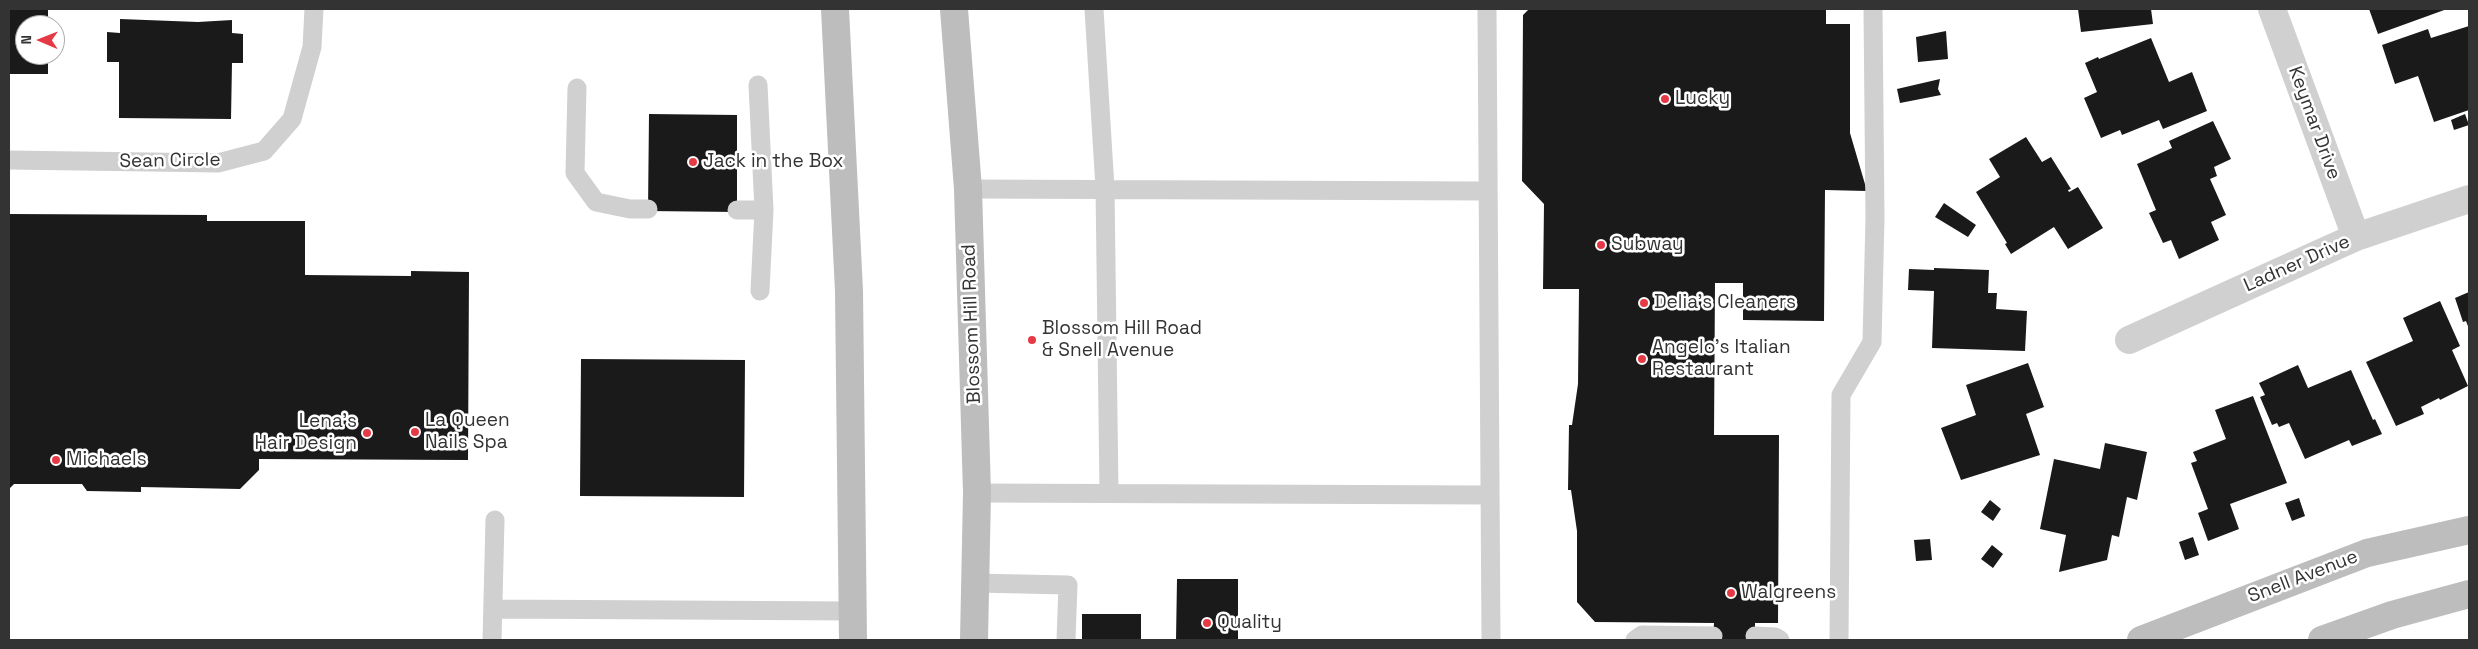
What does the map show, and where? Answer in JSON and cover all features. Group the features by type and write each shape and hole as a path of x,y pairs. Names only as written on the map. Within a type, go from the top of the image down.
{"main road":[{"path":"835,9 849,291 853,640"},
{"name":"Blossom Hill Road","path":"954,9 968,189 977,492 974,640"},
{"name":"Snell Avenue","path":"2141,640 2367,553 2469,530"},
{"path":"2322,640 2392,615 2469,594"}],"street":[{"name":"Keymar Drive","path":"2272,9 2356,237"},
{"name":"Ladner Drive","path":"2129,340 2356,237 2469,199"}],"lane":[{"name":"Sean Circle","path":"9,160 94,163 218,163 264,151 292,119 312,47 314,9"},
{"path":"1094,9 1105,188 1109,492"},
{"path":"1487,9 1491,640"},
{"path":"1839,640 1841,395 1872,342 1875,218 1873,9"},
{"path":"758,85 764,210 760,290"},
{"path":"577,88 575,173 596,202 630,209 648,209"},
{"path":"968,189 1105,188 1488,191"},
{"path":"737,210 764,210"},
{"path":"977,492 1489,495"},
{"path":"492,640 495,520"},
{"path":"975,583 1068,585 1066,640"},
{"path":"493,609 853,611"},
{"path":"1635,640 1642,635 1713,636"},
{"path":"1755,636 1775,637 1780,640"}],"building":[{"path":"9,9 48,9 48,15 15,15 15,65 48,65 48,74 9,74"},
{"path":"1529,9 1826,9 1826,24 1850,24 1850,133 1867,191 1825,190 1824,321 1743,320 1743,283 1715,283 1714,435 1779,435 1778,623 1755,623 1755,640 1713,640 1714,623 1595,622 1577,602 1577,531 1571,490 1568,490 1569,425 1572,425 1578,384 1579,289 1543,289 1544,204 1522,181 1523,15"},
{"path":"2078,9 2151,9 2153,24 2081,32"},
{"path":"2369,9 2447,9 2378,34"},
{"path":"120,19 198,22 232,20 232,33 243,34 243,63 232,63 231,119 119,118 119,62 107,62 107,32 120,33"},
{"path":"2469,26 2469,110 2434,122 2418,76 2395,84 2382,45 2428,29 2431,38"},
{"path":"1946,31 1948,59 1918,62 1916,37"},
{"path":"2151,38 2169,82 2192,72 2207,111 2163,129 2159,120 2122,135 2120,130 2101,138 2084,98 2097,92 2085,63"},
{"path":"1940,79 1938,89 1941,95 1900,103 1897,89"},
{"name":"Jack in the Box","path":"649,114 737,115 737,212 648,211"},
{"path":"2465,114 2469,125 2454,130 2451,120"},
{"path":"2213,121 2231,159 2214,167 2217,176 2210,179 2226,215 2211,222 2219,240 2179,259 2171,240 2163,243 2149,213 2156,210 2137,164 2172,148 2169,141"},
{"path":"2026,137 2042,162 2051,157 2071,189 2068,190 2069,192 2078,187 2103,228 2068,249 2054,227 2011,254 2005,244 2007,243 1976,192 2000,177 1989,159"},
{"path":"1944,203 1976,225 1968,237 1935,217"},
{"path":"9,214 207,215 207,221 305,221 305,275 411,276 411,271 469,272 468,460 259,459 259,470 240,489 141,487 141,492 87,491 82,484 14,484 9,489"},
{"path":"1934,268 1989,270 1988,293 1997,293 1996,309 2027,311 2025,351 1932,348 1934,291 1908,290 1909,269 1934,270"},
{"path":"2469,292 2469,329 2466,321 2463,322 2455,298"},
{"path":"2440,301 2460,346 2452,350 2468,386 2421,407 2424,414 2396,426 2366,362 2413,341 2403,318"},
{"path":"581,359 745,360 744,497 580,496"},
{"path":"2028,363 2044,407 2026,414 2040,455 1961,480 1941,428 1976,415 1966,385"},
{"path":"2298,365 2308,388 2351,370 2373,420 2375,419 2382,434 2352,446 2349,440 2305,459 2289,423 2279,427 2277,423 2272,425 2260,397 2265,395 2259,383"},
{"path":"2253,396 2287,483 2230,504 2239,529 2208,541 2198,513 2208,509 2191,463 2197,461 2193,452 2226,439 2215,410"},
{"path":"2105,443 2147,452 2137,500 2127,497 2119,537 2112,535 2107,560 2059,572 2066,535 2040,529 2054,459 2100,469"},
{"path":"2299,498 2305,516 2292,521 2285,503"},
{"path":"1990,500 2001,509 1993,521 1981,512"},
{"path":"2193,537 2199,555 2185,560 2179,542"},
{"path":"1930,539 1932,560 1916,561 1914,540"},
{"path":"1992,545 2003,554 1993,568 1981,559"},
{"path":"1177,579 1238,579 1238,640 1176,640"},
{"path":"1082,614 1141,614 1141,640 1082,640"}],"place":[{"name":"Lucky","path":"1665,99"},
{"name":"Jack in the Box","path":"693,162"},
{"name":"Subway","path":"1601,245"},
{"name":"Delia’s Cleaners","path":"1644,303"},
{"name":"Blossom Hill Road & Snell Avenue","path":"1032,340"},
{"name":"Angelo’s Italian Restaurant","path":"1642,359"},
{"name":"La Queen Nails Spa","path":"415,432"},
{"name":"Lena’s Hair Design","path":"367,433"},
{"name":"Michaels","path":"56,460"},
{"name":"Walgreens","path":"1731,593"},
{"name":"Quality","path":"1207,623"}]}
